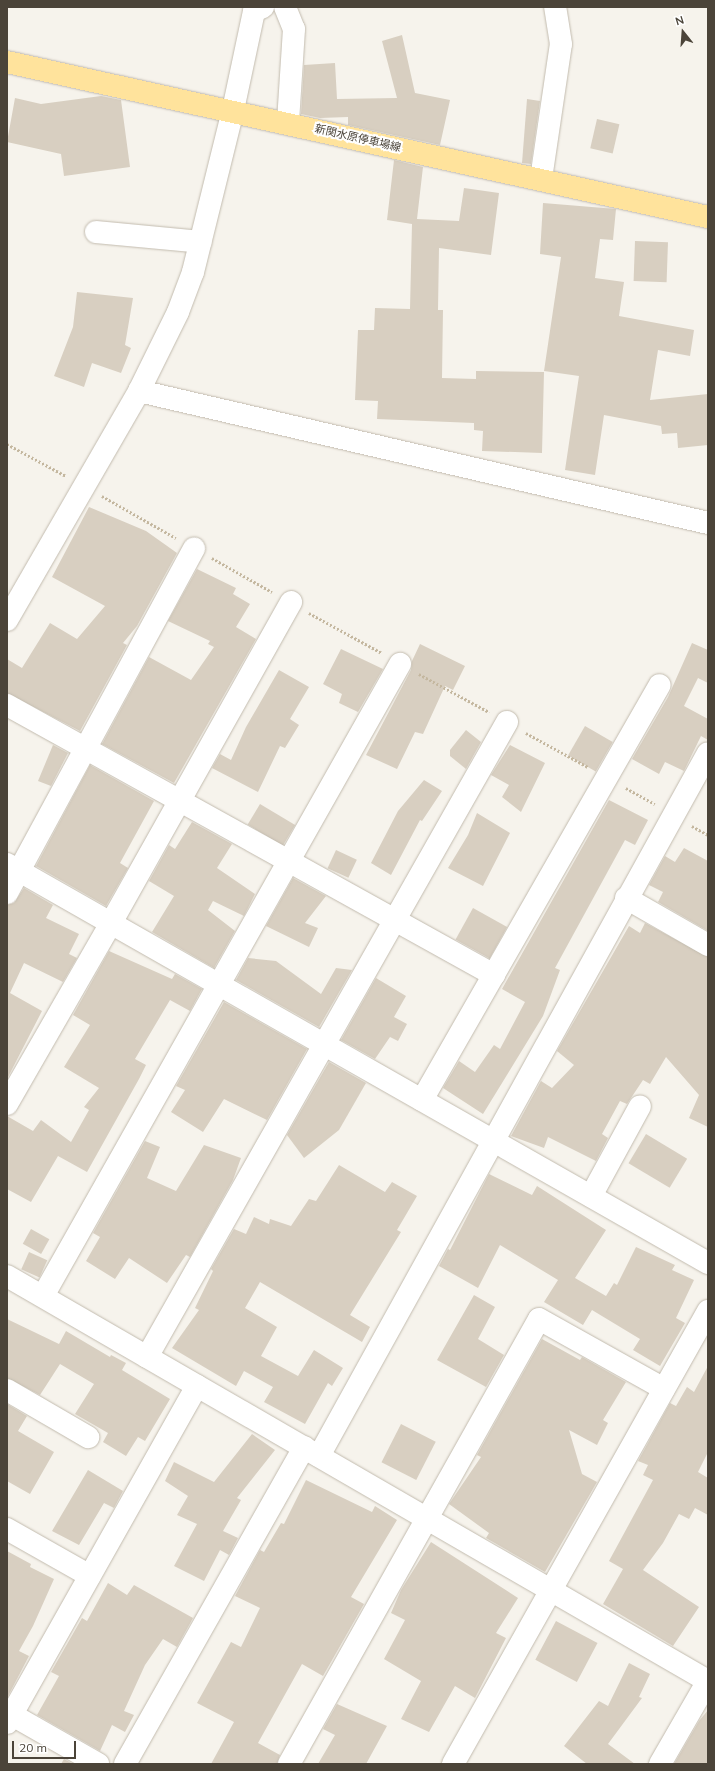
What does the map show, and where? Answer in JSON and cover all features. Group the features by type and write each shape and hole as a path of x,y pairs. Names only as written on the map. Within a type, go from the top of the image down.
{"main road":[{"name":"新関水原停車場線","path":"7,62 288,122 708,217"}],"street":[{"path":"7,620 139,391 178,312 193,272 233,110 254,11 264,7"},
{"path":"285,7 294,29 288,122"},
{"path":"541,179 560,44 555,7"},
{"path":"96,232 200,242"},
{"path":"139,391 708,523"},
{"path":"7,893 13,868 86,748 194,548"},
{"path":"7,1104 111,923 291,602"},
{"path":"43,1296 400,664"},
{"path":"422,1100 660,685"},
{"path":"7,705 494,975"},
{"path":"147,1357 507,722"},
{"path":"125,1764 311,1452 492,1140 672,814 708,753"},
{"path":"13,868 708,1263"},
{"path":"626,898 708,945"},
{"path":"591,1196 640,1106"},
{"path":"7,1276 708,1681 660,1764"},
{"path":"453,1764 708,1311"},
{"path":"289,1764 539,1318 664,1388"},
{"path":"98,1764 8,1717 90,1576 197,1386"},
{"path":"7,1390 88,1437"},
{"path":"7,1529 90,1576"}],"path":[{"path":"7,444 708,835"}],"building":[{"path":"402,35 415,93 450,100 440,145 348,125 348,117 320,118 301,114 304,65 335,63 337,99 397,98 382,41"},
{"path":"101,96 121,100 130,167 64,176 61,154 7,142 15,98 41,104"},
{"path":"527,99 540,101 531,164 522,163"},
{"path":"597,119 619,124 613,153 590,148"},
{"path":"394,160 423,167 417,219 459,221 464,188 499,193 491,255 439,248 438,310 443,310 442,378 476,379 476,371 544,372 542,453 482,451 483,431 474,430 474,423 377,419 378,401 355,400 358,330 374,330 375,308 410,309 412,224 387,220"},
{"path":"543,203 616,209 613,240 600,239 595,278 624,282 619,316 694,330 690,356 658,350 650,400 708,394 708,445 678,448 677,433 662,434 661,426 604,415 595,475 565,470 579,376 544,371 561,257 540,254"},
{"path":"635,241 668,242 667,282 634,281"},
{"path":"77,292 133,298 125,345 131,348 121,373 92,363 84,387 54,376 73,327"},
{"path":"89,507 146,531 177,553 137,626 123,643 127,645 80,731 7,693 7,659 22,668 50,623 77,639 105,606 52,577"},
{"path":"197,569 236,588 233,594 250,604 236,627 256,639 174,783 102,744 149,657 191,680 214,647 208,644 210,641 168,621"},
{"path":"692,643 708,650 708,683 698,678 684,706 708,719 708,740 701,736 684,771 665,762 659,774 632,759 668,697"},
{"path":"420,644 465,666 453,690 445,686 423,734 415,732 397,769 366,755 411,670 412,661"},
{"path":"341,649 383,669 358,712 339,703 342,694 323,684"},
{"path":"279,670 309,687 290,719 299,725 285,748 280,746 258,792 212,768 220,754 231,760 246,727"},
{"path":"585,726 613,742 596,771 568,755"},
{"path":"466,730 481,742 466,769 450,756 450,750"},
{"path":"53,745 68,753 51,786 38,781"},
{"path":"510,745 545,763 521,812 502,797 509,785 491,775"},
{"path":"90,765 154,801 120,863 128,868 106,906 36,866"},
{"path":"424,780 442,791 422,821 420,820 391,875 371,863 398,811"},
{"path":"609,800 648,820 635,845 625,840 555,968 560,970 543,1016 483,1114 443,1088 459,1061 475,1072 494,1045 500,1049 525,1002 502,989"},
{"path":"260,804 295,825 283,846 248,825"},
{"path":"477,813 510,833 483,886 448,868 468,835"},
{"path":"192,822 232,844 217,868 255,894 244,916 213,901 208,910 235,931 214,968 152,932 174,896 149,881 169,845 175,849"},
{"path":"684,848 708,861 708,931 658,902 663,892 649,885 665,856 675,862"},
{"path":"336,850 357,860 348,878 328,868"},
{"path":"293,878 326,896 305,923 318,928 309,947 266,926"},
{"path":"24,888 53,905 46,918 79,934 69,954 77,958 63,982 24,963 10,993 42,1011 7,1079 7,905 14,903"},
{"path":"473,908 507,927 490,958 456,939"},
{"path":"645,923 708,957 708,1127 689,1118 699,1095 666,1057 650,1084 643,1080 627,1104 620,1101 602,1134 608,1138 596,1161 548,1137 544,1148 511,1136 541,1081 552,1088 574,1065 557,1051 629,926 640,933"},
{"path":"109,951 172,979 175,974 202,989 190,1011 170,1000 135,1059 146,1065 87,1172 58,1156 31,1202 7,1189 7,1116 33,1131 41,1120 71,1142 89,1110 84,1107 99,1088 64,1067 90,1025 73,1015"},
{"path":"248,958 276,961 321,994 336,968 352,970 319,1027 236,980"},
{"path":"376,978 406,996 394,1017 407,1024 398,1041 390,1037 375,1059 341,1040"},
{"path":"224,1002 307,1049 267,1120 224,1099 203,1132 171,1112 185,1090 176,1086"},
{"path":"329,1062 366,1083 339,1130 304,1158 287,1135"},
{"path":"646,1134 687,1159 670,1188 628,1163"},
{"path":"145,1141 160,1147 147,1178 176,1191 204,1145 241,1158 233,1180 190,1257 186,1255 167,1283 129,1258 115,1279 86,1261 100,1237 93,1233"},
{"path":"339,1165 385,1192 392,1182 417,1196 397,1230 401,1232 350,1315 370,1327 362,1342 260,1282 245,1308 277,1327 261,1356 298,1376 314,1350 343,1368 332,1386 328,1383 305,1424 264,1402 273,1387 244,1371 236,1386 172,1348 199,1310 195,1308 213,1271 211,1269 234,1229 246,1234 254,1217 269,1224 270,1219 291,1226 309,1199 316,1201"},
{"path":"489,1174 532,1195 537,1186 606,1230 575,1278 606,1296 614,1283 617,1285 636,1247 675,1265 672,1270 694,1280 676,1318 685,1323 660,1366 633,1350 640,1339 592,1310 583,1325 544,1302 558,1280 500,1245 478,1288 439,1266 448,1249 450,1250"},
{"path":"31,1229 49,1239 41,1254 23,1244"},
{"path":"29,1252 47,1260 40,1277 21,1269"},
{"path":"474,1295 495,1307 478,1339 504,1355 486,1387 437,1360"},
{"path":"7,1319 59,1344 66,1331 110,1357 111,1355 126,1363 122,1370 170,1399 145,1441 138,1437 126,1456 103,1442 108,1433 75,1414 94,1384 60,1364 40,1395 7,1378"},
{"path":"542,1339 580,1360 582,1357 626,1382 603,1420 608,1423 597,1445 569,1430 582,1474 597,1482 545,1572 486,1538 489,1533 449,1504 481,1457 477,1455"},
{"path":"708,1366 708,1452 698,1472 708,1478 708,1515 695,1508 689,1519 679,1514 663,1543 643,1570 699,1607 673,1646 603,1604 623,1569 609,1561 653,1480 643,1475 648,1465 638,1461 670,1403 676,1406 687,1387 694,1392"},
{"path":"7,1404 27,1416 18,1431 54,1452 30,1494 7,1481"},
{"path":"401,1424 436,1442 416,1480 381,1462"},
{"path":"252,1434 275,1450 237,1498 241,1500 223,1531 238,1538 229,1555 220,1550 204,1581 174,1566 197,1524 177,1515 188,1496 165,1481 174,1462 214,1482"},
{"path":"88,1470 123,1491 114,1508 104,1503 79,1545 52,1531"},
{"path":"306,1480 372,1512 375,1506 397,1520 351,1597 364,1604 323,1676 302,1664 258,1743 280,1755 277,1764 211,1764 234,1722 197,1703 231,1642 241,1647 260,1608 235,1596 260,1550 264,1552 281,1523 284,1524"},
{"path":"431,1542 518,1598 496,1633 506,1638 475,1698 455,1686 429,1732 401,1719 421,1681 384,1659 405,1620 391,1613 401,1590"},
{"path":"7,1551 31,1564 30,1567 54,1579 33,1626 19,1651 29,1656 7,1698"},
{"path":"108,1583 127,1595 134,1585 193,1618 177,1647 163,1639 145,1665 124,1711 134,1715 125,1732 112,1725 100,1751 37,1715 59,1676 51,1672 82,1618 87,1621"},
{"path":"556,1621 597,1643 577,1682 535,1660"},
{"path":"629,1663 650,1674 639,1697 642,1698 608,1744 635,1764 587,1764 564,1746 599,1701 608,1706"},
{"path":"337,1704 387,1726 366,1764 318,1764 335,1735 323,1729"},
{"path":"708,1710 708,1764 674,1764 699,1721"},
{"path":"64,1759 73,1764 61,1764"}]}
